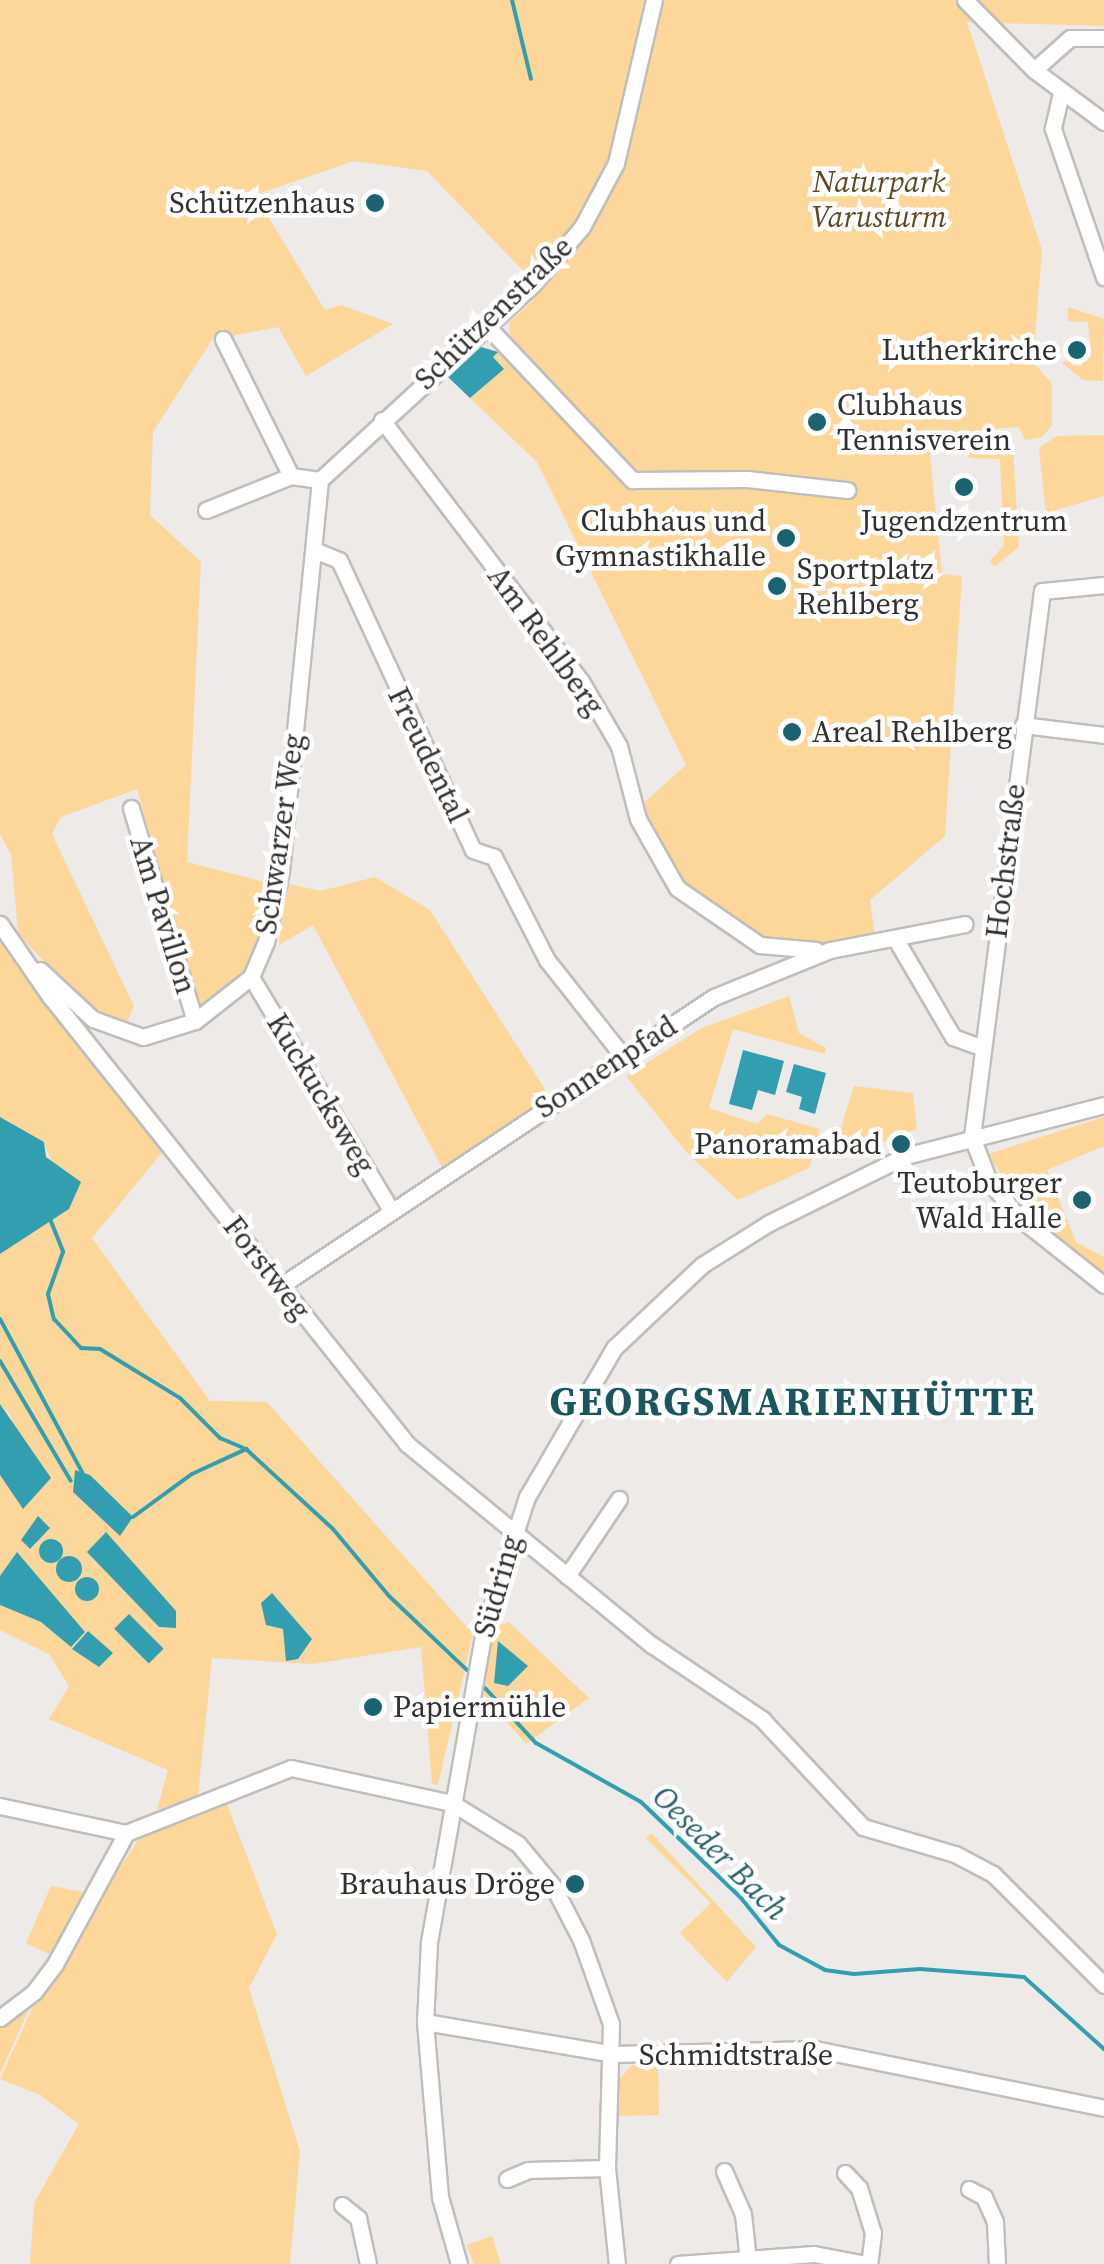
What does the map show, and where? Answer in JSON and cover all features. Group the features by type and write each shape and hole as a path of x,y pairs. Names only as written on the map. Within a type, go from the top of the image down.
{"street":[{"name":"Schützenstraße","path":"320,480 533,284 602,195 616,162 654,0"},
{"path":"965,0 1034,70 1104,122"},
{"path":"1034,70 1070,38 1104,38"},
{"path":"1061,92 1053,129 1104,277"},
{"path":"486,326 632,480 747,480 847,490"},
{"path":"223,340 290,476"},
{"name":"Am Rehlberg","path":"382,420 581,681 619,746 638,819 677,888 760,945 830,950"},
{"path":"206,510 290,476 320,480"},
{"name":"Schwarzer Weg","path":"28,958 92,1020 121,1034 167,1034 195,1021 251,978 266,942 281,871 320,480"},
{"name":"Freudental","path":"314,550 339,560 473,850 494,857 547,960 622,1055"},
{"name":"Hochstraße","path":"972,1137 1024,725 1047,588 1104,585"},
{"path":"1024,725 1104,735"},
{"name":"Am Pavillon","path":"131,808 195,1021"},
{"name":"Sonnenpfad","path":"282,1285 714,997 830,950 965,924"},
{"name":"Forstweg","path":"2,925 28,958 49,995 407,1444 652,1645 762,1719 863,1827 954,1854 993,1874 1104,1985"},
{"path":"895,938 953,1037 983,1048"},
{"name":"Kuckucksweg","path":"251,978 391,1210"},
{"name":"Südring","path":"459,2264 440,2198 425,2022 429,1942 485,1626 512,1530 614,1348 654,1305 769,1223 906,1156 1104,1105"},
{"path":"972,1137 988,1179 1017,1216 1104,1285"},
{"path":"567,1576 619,1498"},
{"path":"0,1806 126,1834 291,1768 452,1803 518,1844 553,1886 582,1940 614,2054 607,2168 616,2264"},
{"path":"0,2018 34,1992 55,1964 126,1834"},
{"name":"Schmidtstraße","path":"425,2022 614,2054 815,2049 1104,2108"},
{"path":"507,2179 528,2170 607,2168"},
{"path":"724,2171 743,2214 748,2259"},
{"path":"678,2264 814,2254 868,2264 873,2233 860,2188 845,2173"},
{"path":"970,2189 984,2197 994,2222 997,2264"},
{"path":"342,2204 358,2218 368,2264"}],"green space":[{"name":"Naturpark Varusturm","path":"0,0 1104,0 1104,26 967,22 1042,250 1033,362 1052,384 1052,425 1042,437 1025,440 1019,427 928,435 942,574 962,576 945,836 870,900 875,936 830,950 760,945 677,888 637,809 686,765 537,462 448,377 481,347 498,352 511,341 509,322 533,301 529,277 427,171 354,161 255,195 325,310 341,305 393,324 306,376 278,327 212,340 153,432 150,515 201,562 187,862 273,884 249,967 199,1007 137,789 61,817 52,834 134,1006 124,1030 93,1016 18,933 11,854 0,834"},
{"path":"1068,307 1104,319 1103,381 1083,380 1062,363 1071,357 1072,365 1082,366 1083,358 1091,357 1088,322 1068,321"},
{"path":"1104,435 1104,496 1046,513 1039,448 1057,436"},
{"path":"968,446 1013,446 1019,547 994,567 990,561 1004,545 1000,459 969,458"},
{"path":"375,877 430,910 550,1097 443,1169 313,925 279,945 283,883 321,891"},
{"path":"0,942 164,1150 92,1238 210,1401 267,1402 473,1634 438,1785 432,1784 421,1647 313,1664 212,1658 198,1796 157,1810 168,1770 49,1719 69,1686 49,1654 0,1630 0,1605 41,1622 71,1646 17,1553 0,1576 0,1475 23,1508 11,1416 0,1404 0,1254 69,1209 44,1142 0,1117","holes":["86,1502 132,1517 120,1535","106,1532 159,1626 88,1552"]},
{"path":"789,996 799,1033 826,1048 825,1054 733,1029 709,1108 757,1124 767,1114 820,1129 809,1168 738,1200 688,1154 626,1076 702,1028"},
{"path":"854,1086 913,1093 917,1129 845,1157 837,1140"},
{"path":"1104,1117 1104,1146 1047,1170 1076,1242 1104,1257 1104,1274 1056,1241 1018,1202 988,1154"},
{"path":"509,1622 589,1698 526,1744 480,1691 492,1628"},
{"path":"225,1799 277,1934 249,1988 300,2151 290,2264 30,2264 34,2203 79,2124 40,2095 0,2079 38,1995 144,1831"},
{"path":"651,1833 756,1947 727,1982 680,1933 711,1903 646,1838"},
{"path":"51,1886 89,1893 51,1955 26,1943"},
{"path":"31,2005 0,2074 0,2025"},
{"path":"632,2065 658,2065 659,2115 618,2116 619,2080"},
{"path":"492,2236 501,2264 474,2264 467,2245"}],"water":[{"path":"481,347 498,352 493,357 504,369 470,398 448,377"},
{"path":"743,1050 784,1061 775,1095 758,1090 752,1110 729,1104"},
{"path":"794,1064 826,1073 815,1114 799,1109 802,1097 786,1092"},
{"path":"0,1117 44,1142 46,1157 81,1182 69,1209 0,1254"},
{"path":"0,1404 51,1478 23,1509 0,1475"},
{"path":"75,1470 90,1475 133,1517 120,1536 73,1492"},
{"path":"38,1516 50,1528 30,1549 21,1540"},
{"path":"106,1532 176,1611 176,1628 159,1627 87,1552"},
{"path":"51,1539 60,1542 60,1560 51,1563 42,1560 39,1551 42,1542"},
{"path":"17,1552 85,1632 71,1647 41,1622 0,1605 0,1576"},
{"path":"69,1556 78,1560 82,1569 78,1578 69,1582 60,1578 56,1569 60,1560"},
{"path":"87,1577 96,1580 96,1598 87,1601 78,1598 75,1589 78,1580"},
{"path":"272,1593 312,1639 298,1659 286,1661 283,1629 266,1625 261,1603"},
{"path":"129,1614 164,1649 149,1663 114,1629"},
{"path":"88,1631 113,1653 99,1667 72,1649"},
{"path":"498,1641 528,1666 508,1686 494,1683"}],"waterway":[{"path":"512,0 531,79"},
{"name":"Oeseder Bach","path":"50,1219 63,1252 48,1294 54,1319 81,1348 100,1349 180,1398 220,1438 243,1448"},
{"path":"0,1319 82,1472"},
{"path":"0,1361 71,1481"},
{"name":"Oeseder Bach","path":"133,1517 192,1474 246,1449 333,1529 389,1596 467,1670"},
{"name":"Oeseder Bach","path":"485,1688 536,1743 641,1802 741,1898 779,1945 825,1970 854,1974 920,1969 1024,1977 1104,2049"}],"place":[{"name":"Schützenhaus","path":"375,203"},
{"name":"Lutherkirche","path":"1077,350"},
{"name":"Clubhaus Tennisverein","path":"817,422"},
{"name":"Jugendzentrum","path":"964,487"},
{"name":"Clubhaus und Gymnastikhalle","path":"786,538"},
{"name":"Sportplatz Rehlberg","path":"777,586"},
{"name":"Areal Rehlberg","path":"792,732"},
{"name":"Panoramabad","path":"901,1144"},
{"name":"Teutoburger Wald Halle","path":"1082,1200"},
{"name":"Papiermühle","path":"373,1707"},
{"name":"Brauhaus Dröge","path":"575,1884"}],"district":[{"name":"GEORGSMARIENHÜTTE","path":"793,1401"}]}
